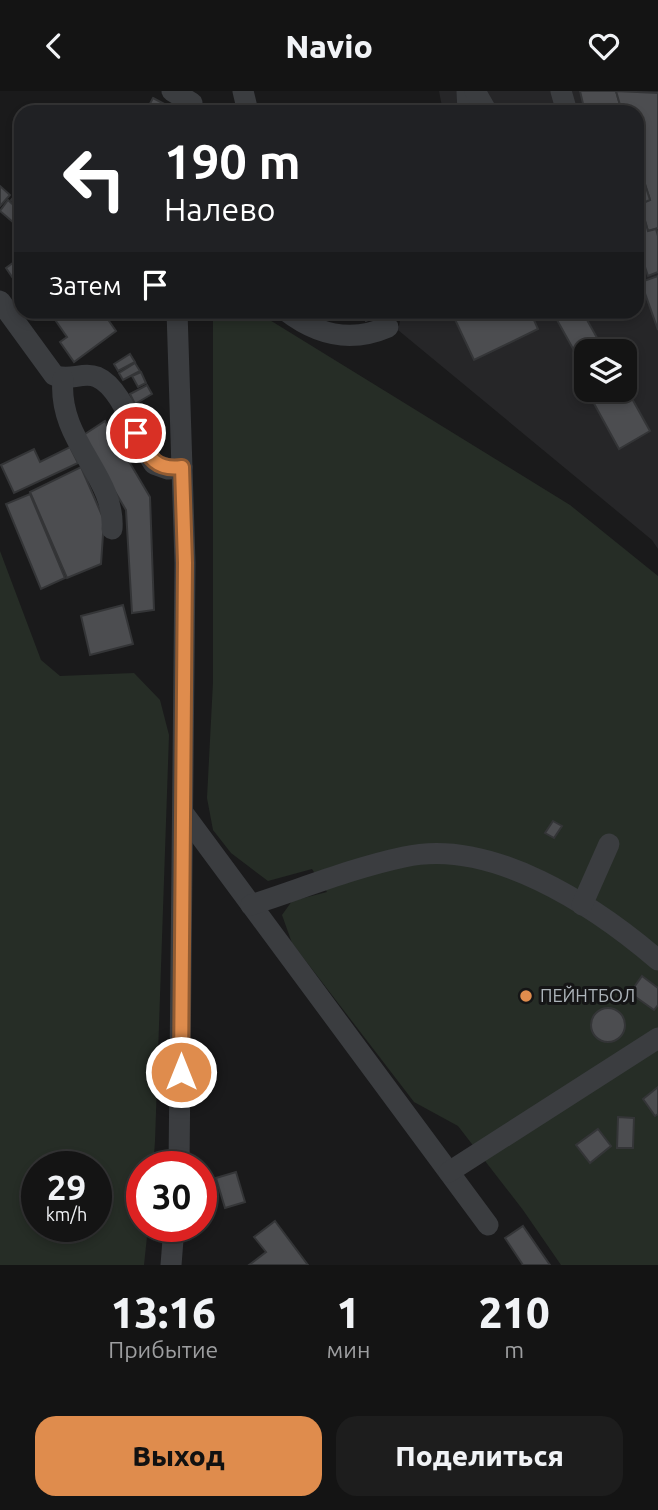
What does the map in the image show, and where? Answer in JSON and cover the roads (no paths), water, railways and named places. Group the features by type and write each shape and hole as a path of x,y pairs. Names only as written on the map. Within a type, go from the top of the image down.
{"street":[{"path":"172,91 193,102"},
{"path":"0,301 54,375 64,379 89,375 108,384 154,464 168,469 182,467"},
{"path":"177,319 182,467 184,814 179,1151"},
{"path":"299,319 319,331 345,337 374,333 388,327"},
{"path":"64,379 64,412 109,503 112,529"},
{"path":"184,814 488,1225"},
{"path":"582,905 609,844"},
{"path":"251,905 406,856 443,854 500,862 582,905 635,940 658,960"},
{"path":"635,940 658,945"},
{"path":"449,1172 658,1038"},
{"path":"171,1265 173,1242"}],"place":[{"name":"ПЕЙНТБОЛ","path":"526,996"}]}
